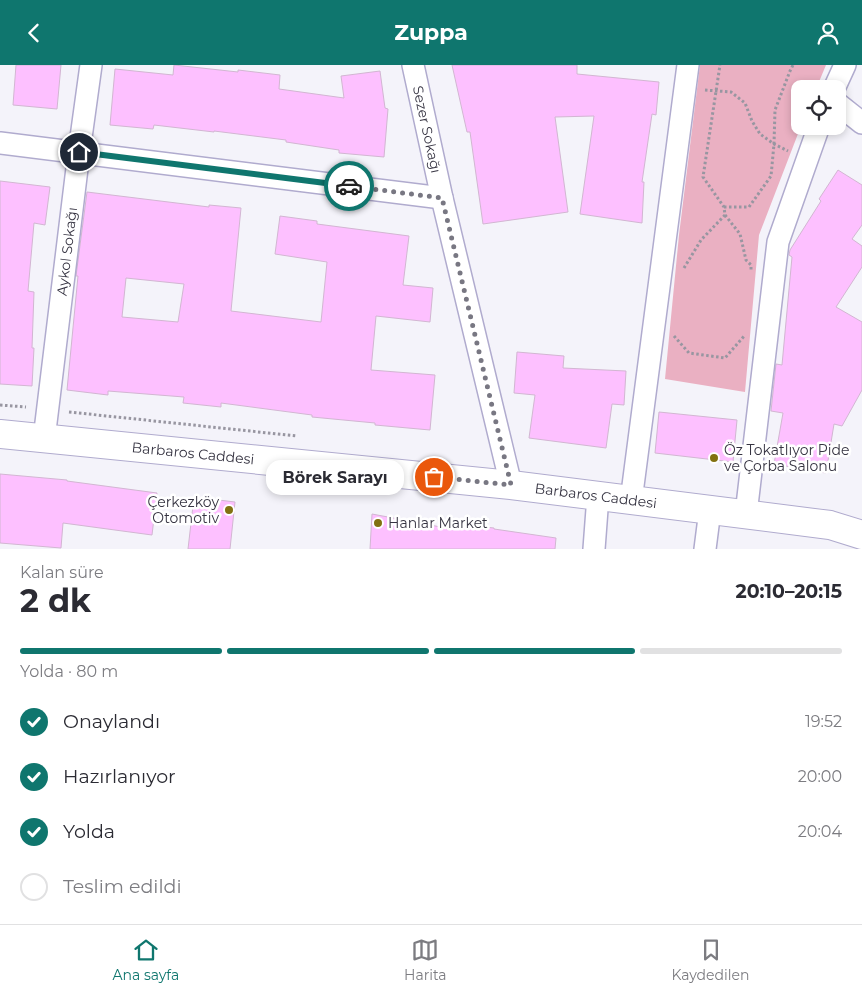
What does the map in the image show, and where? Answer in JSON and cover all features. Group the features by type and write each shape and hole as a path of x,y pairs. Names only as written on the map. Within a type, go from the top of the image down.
{"street":[{"name":"Aykol Sokağı","path":"44,439 91,65"},
{"name":"Sezer Sokağı","path":"413,65 442,198 511,485"},
{"path":"630,501 688,65"},
{"path":"838,80 846,65"},
{"path":"846,110 862,123"},
{"path":"746,514 778,242 816,135"},
{"path":"0,143 442,198"},
{"name":"Barbaros Caddesi","path":"0,434 511,485 830,525 862,535"},
{"path":"594,549 598,496"},
{"path":"705,549 710,510"}],"path":[{"path":"720,65 704,177 724,207 725,215 740,234 746,261 751,265 751,274"},
{"path":"724,207 749,207 771,176 775,110 794,65"},
{"path":"685,88 731,92 745,103 752,121 760,134 774,144 791,152"},
{"path":"682,272 701,240 725,215"},
{"path":"673,335 689,353 725,358 748,331"}],"shaded area":[{"path":"700,65 826,65 820,80 791,80 791,135 798,135 759,235 745,392 665,379 679,235"}],"building":[{"path":"16,65 61,65 57,109 13,105"},
{"path":"174,65 280,75 279,89 344,98 341,76 380,71 385,108 388,109 384,157 339,153 339,150 286,142 286,140 214,131 154,125 153,129 110,125 115,69 173,75"},
{"path":"452,65 577,65 577,74 659,82 656,115 652,114 642,182 644,182 642,223 580,214 594,116 555,117 568,212 483,224 470,132 467,132"},
{"path":"838,170 862,185 862,225 852,239 862,246 862,267 836,307 862,322 862,390 842,426 834,424 826,473 774,464 783,413 771,411 776,364 782,365 792,257 789,255 790,250"},
{"path":"0,181 50,187 45,225 34,223 28,291 34,292 32,386 0,384"},
{"path":"87,192 209,207 209,205 241,208 231,311 321,322 327,262 275,254 280,216 317,221 317,224 409,236 403,285 433,288 430,322 376,316 371,370 435,375 430,430 312,417 312,415 221,403 221,407 183,403 184,397 108,391 108,395 67,390 78,276 76,276","holes":["126,278 184,284 178,322 122,317"]},
{"path":"517,352 564,356 563,368 626,371 624,405 612,404 606,448 529,438 535,395 514,393"},
{"path":"659,412 737,420 733,462 655,453"},
{"path":"0,474 67,480 157,493 152,535 63,523 61,548 0,543"},
{"path":"194,497 235,502 230,549 188,549"},
{"path":"372,514 446,528 446,523 494,528 556,538 555,549 370,549"}],"way so far":[{"path":"349,186 442,198 511,485 434,477"}],"place":[{"name":"Öz Tokatlıyor Pide ve Çorba Salonu","path":"714,458"},
{"name":"Börek Sarayı","path":"434,477"},
{"name":"Çerkezköy Otomotiv","path":"229,510"},
{"name":"Hanlar Market","path":"378,523"}],"route":[{"path":"79,152 349,186"}]}
